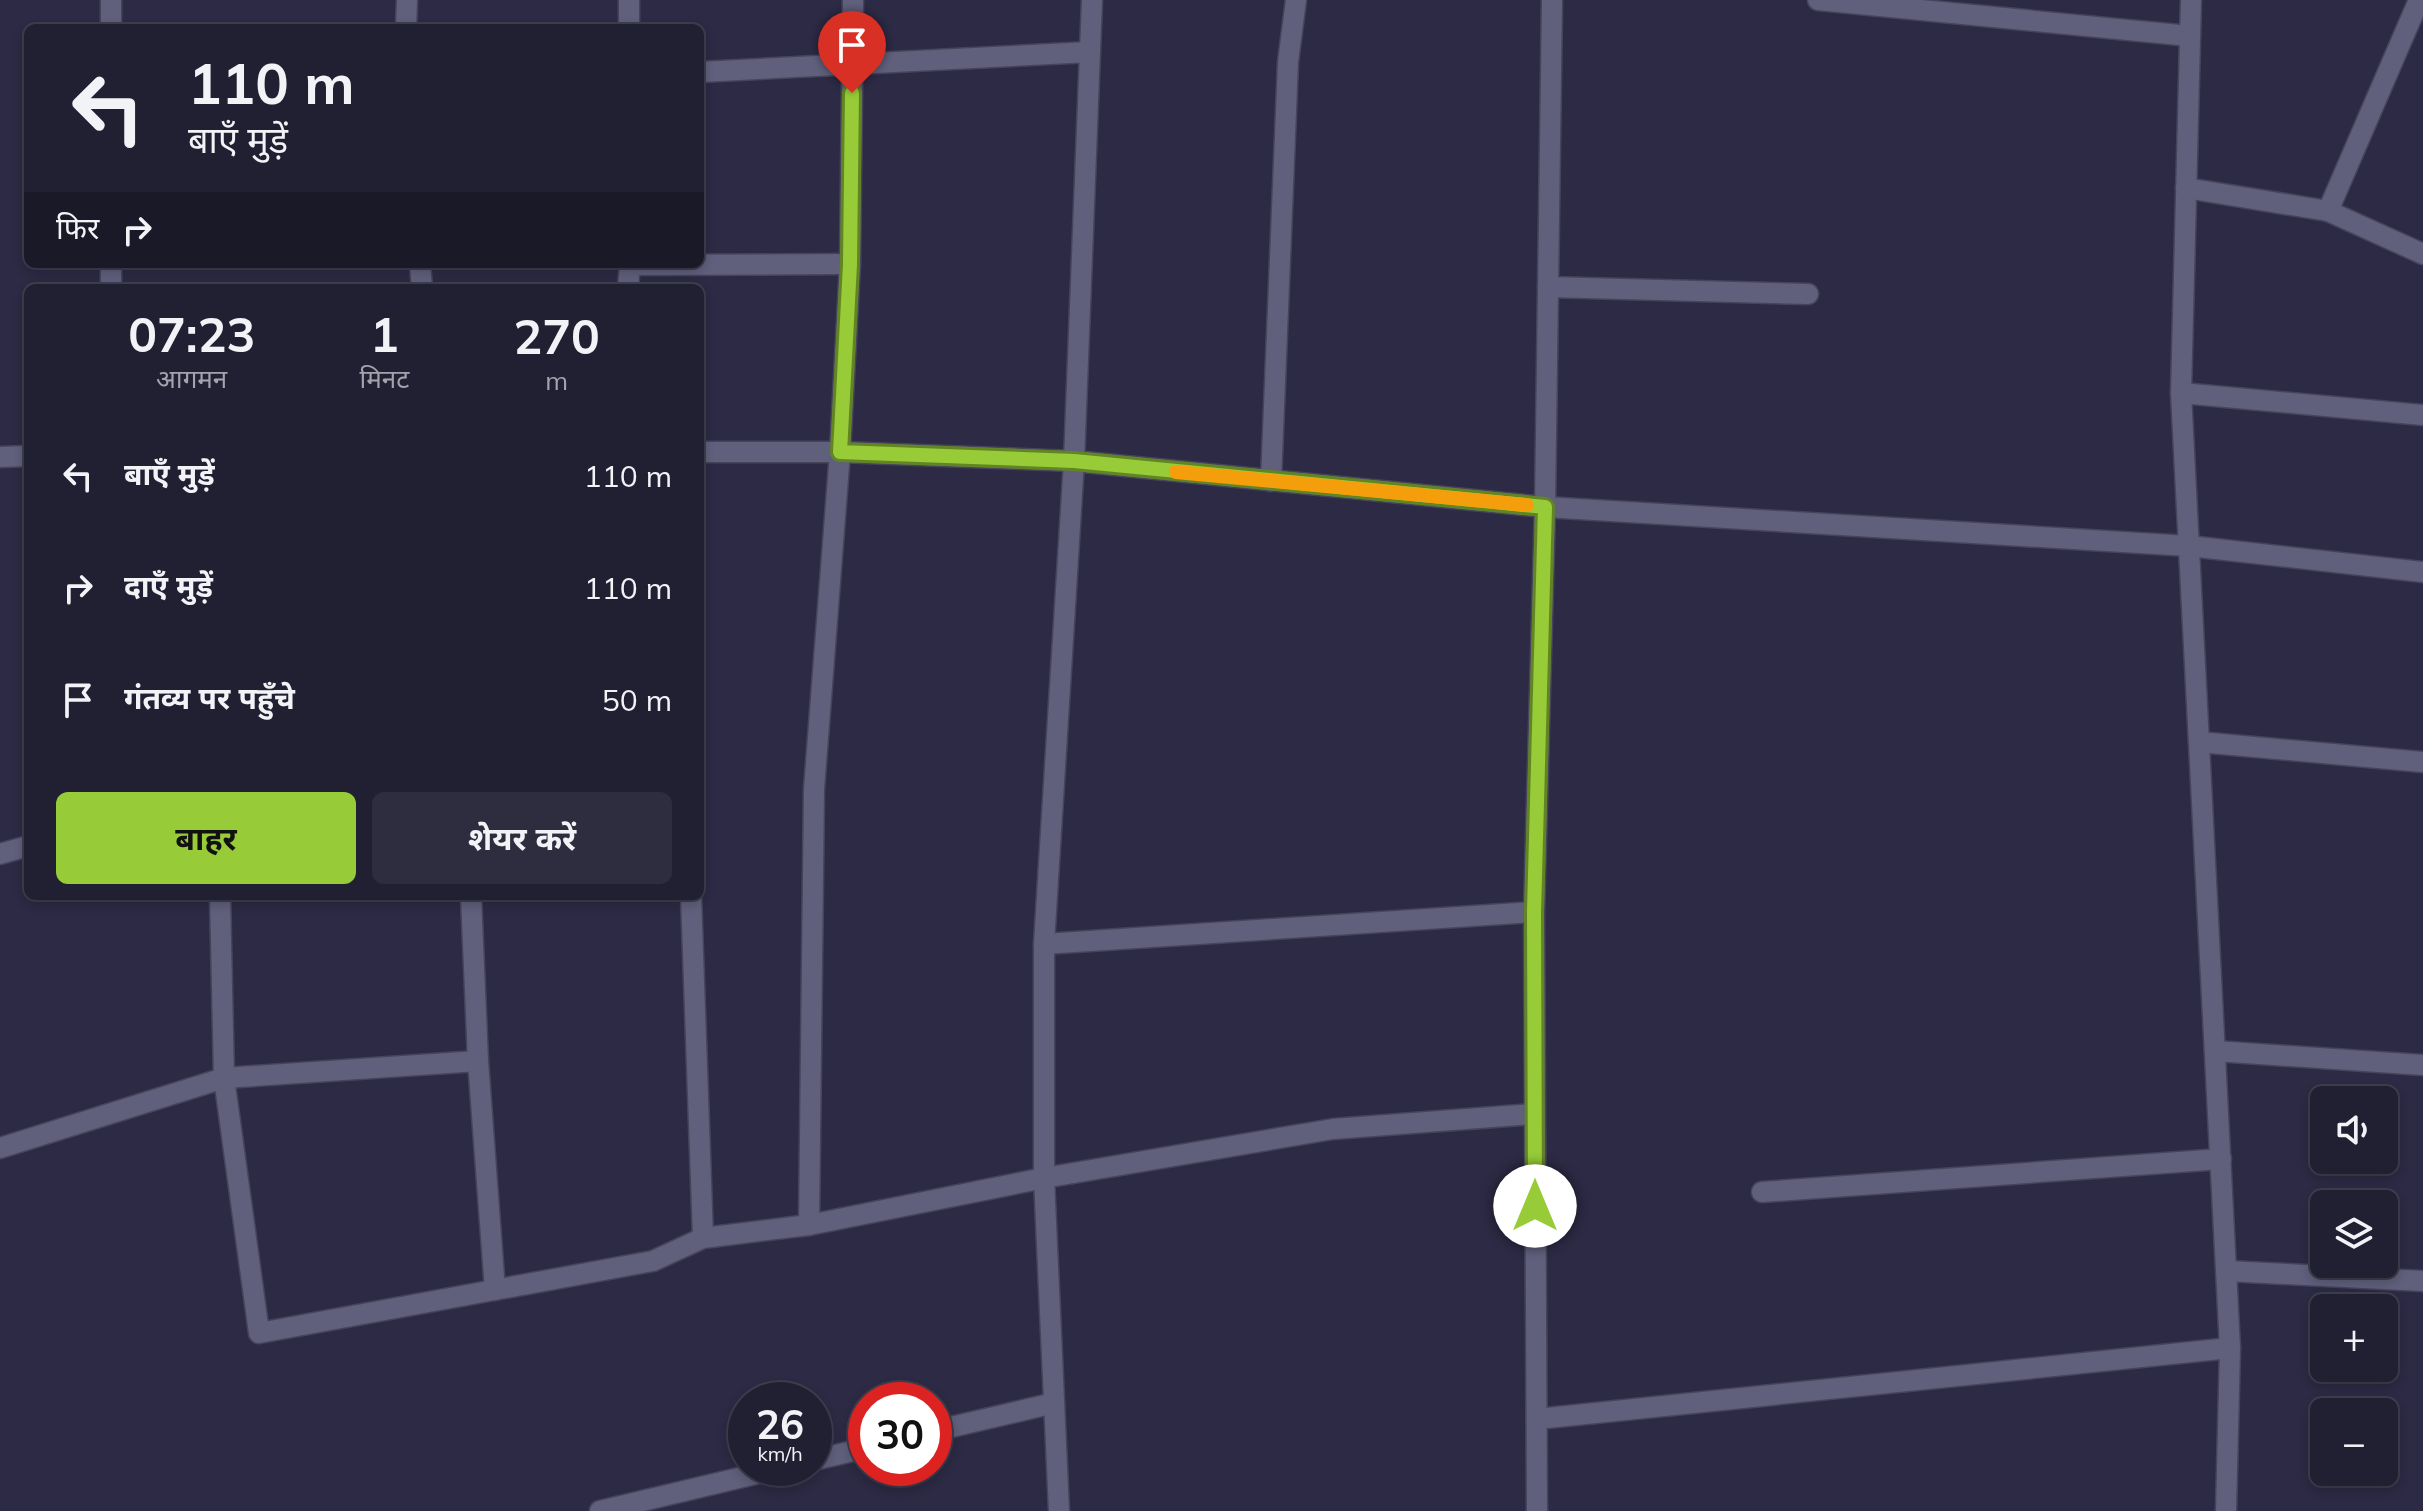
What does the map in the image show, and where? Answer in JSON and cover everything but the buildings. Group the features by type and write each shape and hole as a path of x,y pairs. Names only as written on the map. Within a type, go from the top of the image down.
{"street":[{"path":"111,0 111,24"},
{"path":"406,24 407,0"},
{"path":"629,0 629,24"},
{"path":"809,1225 814,789 840,452 850,264 853,0"},
{"path":"1059,1511 1044,1178 1044,944 1074,461 1092,0"},
{"path":"1271,481 1288,62 1296,0"},
{"path":"1537,1511 1534,912 1545,507 1552,0"},
{"path":"1818,0 2190,36"},
{"path":"2191,0 2181,393 2227,1271 2230,1348 2226,1511"},
{"path":"2328,211 2419,0"},
{"path":"704,72 1090,52"},
{"path":"2186,188 2328,211 2423,254"},
{"path":"704,265 850,264"},
{"path":"1548,287 1808,294"},
{"path":"2181,393 2423,415"},
{"path":"704,452 840,452 1074,461 1545,507 2189,546 2423,572"},
{"path":"0,457 24,456"},
{"path":"2199,742 2423,762"},
{"path":"0,854 24,847"},
{"path":"220,900 224,1078 259,1333 653,1261 703,1238 809,1225 1044,1178 1333,1129 1534,1114"},
{"path":"471,900 478,1061 495,1290"},
{"path":"691,900 703,1238"},
{"path":"1044,944 1534,912"},
{"path":"2215,1051 2423,1065"},
{"path":"0,1148 224,1078 478,1061"},
{"path":"1762,1192 2221,1159"},
{"path":"2227,1271 2423,1281"},
{"path":"1537,1419 2230,1348"},
{"path":"952,1427 1054,1403"},
{"path":"600,1511 728,1481"}],"slow traffic":[{"path":"1176,472 1527,505"}],"route":[{"path":"852,93 850,264 840,452 1074,461 1545,507 1534,912 1535,1206"}]}
